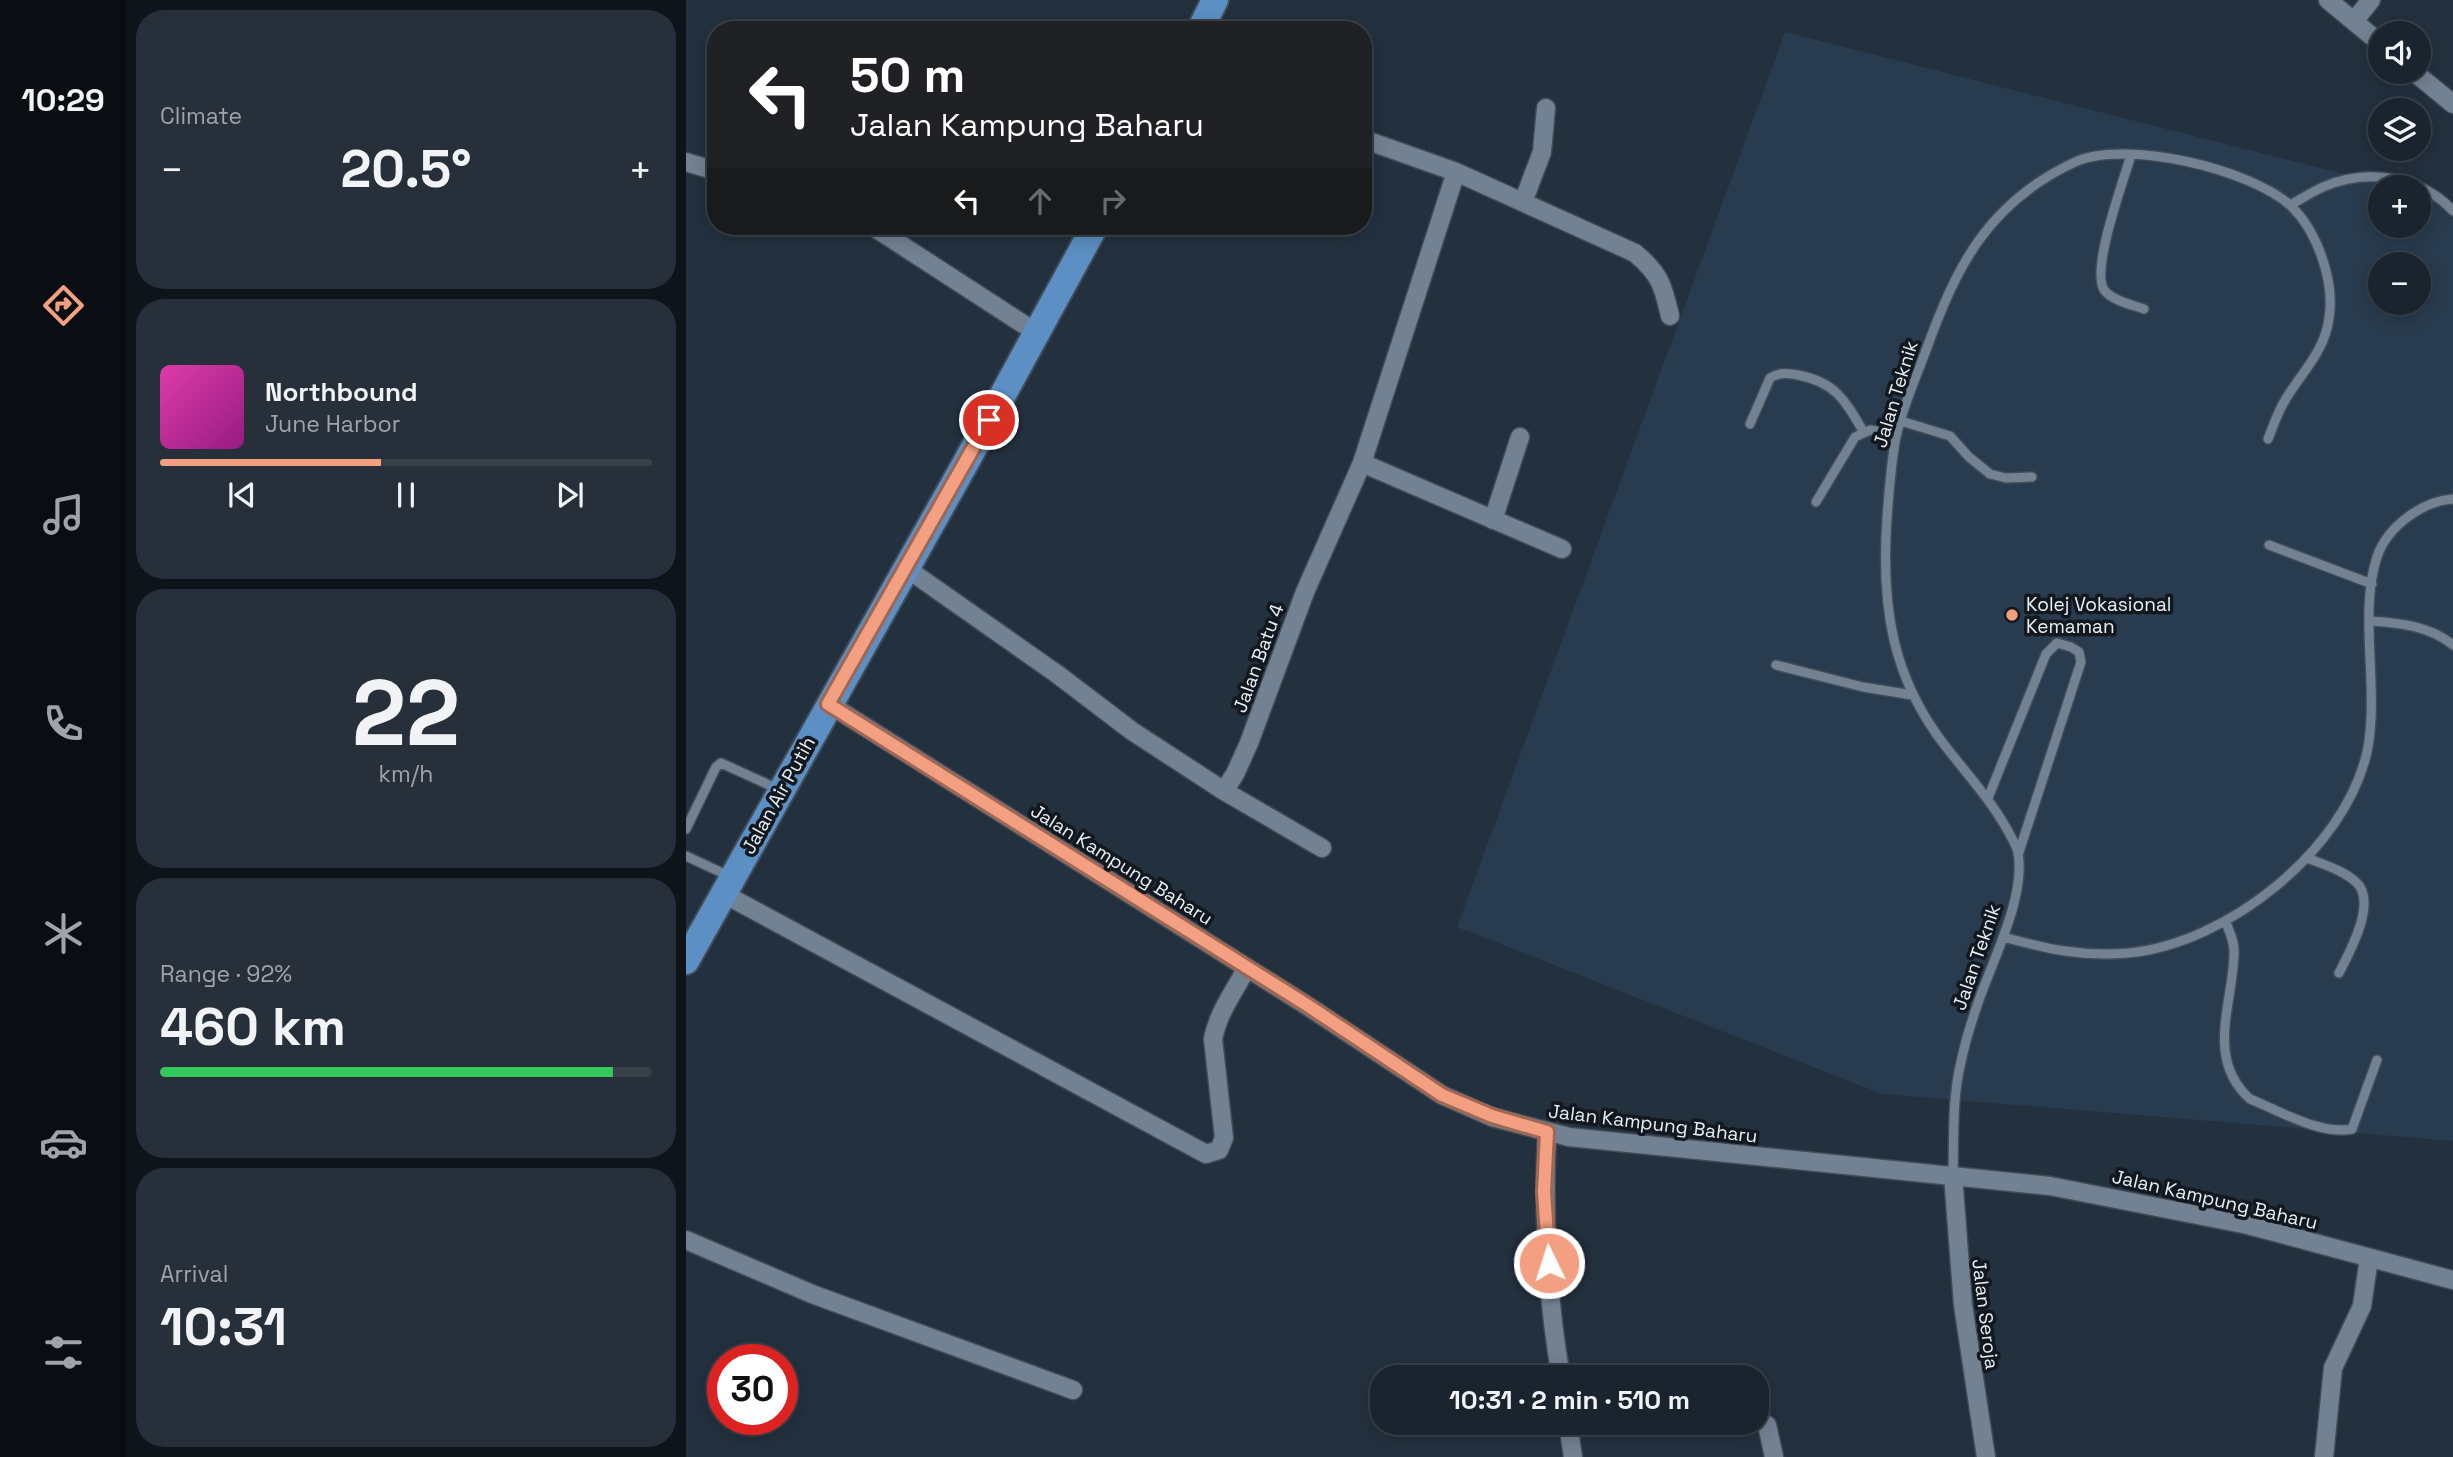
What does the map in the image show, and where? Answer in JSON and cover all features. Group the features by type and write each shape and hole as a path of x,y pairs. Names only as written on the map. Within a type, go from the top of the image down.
{"main road":[{"path":"1204,21 1215,0"},
{"name":"Jalan Air Putih","path":"686,961 1090,235"}],"street":[{"path":"2328,0 2368,33"},
{"path":"2354,21 2371,0"},
{"path":"2429,84 2453,104"},
{"path":"1523,202 1542,152 1546,108"},
{"path":"1372,141 1456,172 1634,253 1651,267 1662,284 1670,316"},
{"path":"686,162 707,168"},
{"name":"Jalan Batu 4","path":"1224,791 1249,743 1305,592 1362,463 1456,172"},
{"path":"886,235 1037,333"},
{"path":"1493,520 1520,437"},
{"path":"1362,463 1562,549"},
{"path":"906,568 1057,674 1132,731 1224,791 1322,848"},
{"name":"Jalan Kampung Baharu","path":"828,704 1247,968 1442,1095 1492,1116 1569,1137 1953,1175 2050,1186 2128,1199 2248,1225 2453,1280"},
{"path":"728,885 1206,1154 1219,1150 1224,1138 1213,1039 1227,1003 1247,968"},
{"path":"1547,1132 1544,1192 1560,1365"},
{"name":"Jalan Seroja","path":"1953,1175 1963,1305 1986,1457"},
{"path":"686,1240 812,1294 1073,1391"},
{"path":"2324,1457 2333,1368 2362,1306 2369,1258"},
{"path":"1769,1434 1774,1457"},
{"path":"1570,1435 1573,1457"}],"lane":[{"name":"Jalan Teknik","path":"1953,1175 1960,1065 1978,1002 2003,937 2016,892 2019,852 1988,798 1945,747 1912,695 1892,638 1887,611 1885,549 1897,434 1941,309 1959,270 1984,231 2011,204 2079,160 2131,155 2180,160 2250,182 2290,205 2305,223 2327,278 2329,318 2314,361 2284,402 2268,439"},
{"path":"2131,155 2101,263 2100,283 2108,295 2144,309"},
{"path":"2290,205 2323,187 2347,180 2388,178 2426,189 2453,211"},
{"path":"1750,424 1770,378 1784,373 1812,378 1834,388 1848,404 1863,431"},
{"path":"1901,421 1950,436 1969,457 1990,474 2006,478 2032,477"},
{"path":"1816,502 1855,437 1863,431 1879,430 1897,434"},
{"path":"2003,937 2061,953 2131,953 2192,937 2226,923 2307,858 2344,806 2366,754 2371,718 2372,584 2378,553 2405,518 2432,504 2453,499"},
{"path":"2269,545 2372,584"},
{"path":"2371,621 2420,628 2444,638 2453,645"},
{"path":"1988,798 2046,654 2057,643 2071,647 2079,652 2081,662 2019,852"},
{"path":"1776,665 1841,682 1912,695"},
{"path":"686,829 716,767 722,763 780,790"},
{"path":"686,856 728,885"},
{"path":"2307,858 2352,879 2360,887 2363,913 2359,930 2339,973"},
{"path":"2226,923 2235,953 2223,1042 2227,1060 2244,1093 2250,1099 2316,1125 2338,1130 2351,1129 2377,1060"}],"shaded area":[{"name":"Kolej Vokasional Kemaman","path":"1785,32 2368,180 2368,238 2431,238 2431,196 2453,202 2453,1141 1882,1094 1457,927"}],"place":[{"name":"Kolej Vokasional Kemaman","path":"2012,615"}],"route":[{"path":"989,420 872,631 828,704 1307,1005 1442,1095 1492,1116 1547,1132 1544,1192 1549,1263"}]}
